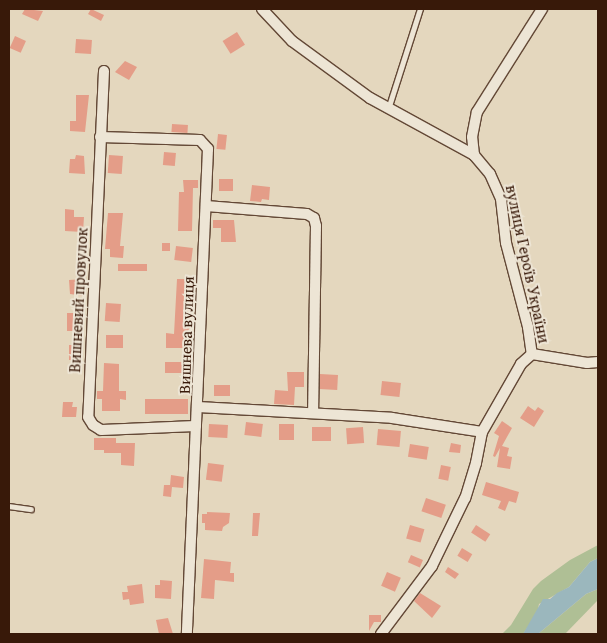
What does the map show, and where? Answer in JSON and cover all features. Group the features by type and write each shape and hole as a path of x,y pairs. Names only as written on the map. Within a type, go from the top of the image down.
{"street":[{"name":"вулиця Героїв України","path":"262,9 292,40 370,98 388,110 474,155 490,174 498,190 506,243 527,319 532,354 521,364 482,432 476,463 465,498 432,566 381,634"},
{"path":"474,155 472,137 477,112 542,9"},
{"name":"Вишневий провулок","path":"104,71 88,418 93,425 101,430 196,426"},
{"name":"Вишнева вулиця","path":"100,137 200,140 208,149 187,634"},
{"path":"206,206 307,214 314,218 316,226 313,413"},
{"path":"532,354 587,363 598,362"},
{"path":"198,407 392,418 482,432"}],"lane":[{"path":"388,110 420,9"},
{"path":"9,506 31,509"}],"green space":[{"path":"598,545 598,558 590,562 569,587 539,604 537,614 523,634 502,634 511,625 533,589 541,581 570,560"},
{"path":"598,589 598,600 565,634 538,634 586,594"}],"water":[{"path":"598,558 598,589 586,594 538,634 523,634 543,599 550,599 569,587 590,562"}],"building":[{"path":"25,9 43,11 38,21 22,14"},
{"path":"91,9 104,15 101,21 88,14"},
{"path":"237,32 245,45 231,54 223,41"},
{"path":"15,36 26,41 21,53 10,48"},
{"path":"76,39 92,40 91,54 75,53"},
{"path":"125,61 137,67 129,80 115,72"},
{"path":"76,95 89,95 85,132 70,131 70,121 76,121"},
{"path":"172,124 188,125 187,133 171,132"},
{"path":"218,134 227,135 225,150 216,149"},
{"path":"164,152 176,153 175,166 163,165"},
{"path":"76,155 84,156 85,174 69,173 70,159 75,159"},
{"path":"109,155 123,156 122,174 108,173"},
{"path":"219,179 233,179 233,191 219,191"},
{"path":"183,180 198,180 198,188 193,188 192,231 178,231 179,192 184,192"},
{"path":"252,185 270,187 269,200 262,199 261,202 250,201"},
{"path":"65,209 74,210 74,217 84,217 83,232 65,231"},
{"path":"108,213 123,213 120,246 124,246 123,258 110,257 110,249 105,249"},
{"path":"213,220 234,220 236,242 221,242 221,228 213,228"},
{"path":"162,243 170,243 170,251 162,251"},
{"path":"176,246 193,248 191,262 174,260"},
{"path":"118,264 147,264 147,271 118,271"},
{"path":"84,279 85,296 70,294 69,280"},
{"path":"177,279 192,279 188,348 166,348 166,333 174,334"},
{"path":"106,303 121,304 120,322 105,321"},
{"path":"67,313 82,313 82,331 67,331"},
{"path":"106,335 123,335 123,348 106,348"},
{"path":"69,345 82,345 82,360 69,360"},
{"path":"165,362 185,362 185,373 165,373"},
{"path":"104,363 119,364 119,391 126,391 126,400 120,399 120,411 102,411 102,399 97,399 97,391 103,391"},
{"path":"287,372 304,372 304,387 295,387 294,405 274,404 275,390 288,391"},
{"path":"320,374 338,375 337,390 319,389"},
{"path":"382,381 401,383 399,397 381,395"},
{"path":"214,385 230,385 230,396 214,396"},
{"path":"145,399 188,399 188,414 145,414"},
{"path":"63,402 73,402 72,407 77,407 76,417 62,417"},
{"path":"528,406 535,411 538,407 544,411 534,427 520,418"},
{"path":"502,421 512,428 502,446 509,448 507,456 512,457 510,469 497,467 500,448 495,457 493,456 499,436 494,433"},
{"path":"246,422 263,424 261,437 244,435"},
{"path":"209,424 228,425 227,438 208,437"},
{"path":"279,424 294,424 294,440 279,440"},
{"path":"312,427 331,427 331,441 312,441"},
{"path":"363,427 364,443 347,444 346,428"},
{"path":"378,429 401,431 400,447 377,445"},
{"path":"94,438 116,438 116,443 135,443 134,466 121,465 121,453 104,453 104,450 94,450"},
{"path":"451,443 461,445 460,453 449,452"},
{"path":"410,444 429,447 427,460 408,457"},
{"path":"208,463 224,465 222,482 206,480"},
{"path":"441,465 451,467 448,481 438,479"},
{"path":"171,475 184,477 183,488 172,487 171,497 163,496 164,485 170,485"},
{"path":"486,482 519,492 516,503 509,501 505,511 498,508 501,501 482,495"},
{"path":"426,498 446,505 441,518 421,511"},
{"path":"207,512 230,513 229,523 223,527 222,531 205,530 205,523 202,523 202,514 207,514"},
{"path":"253,513 260,513 258,536 252,536"},
{"path":"410,525 424,529 421,543 406,538"},
{"path":"476,525 490,534 485,542 471,533"},
{"path":"462,548 472,554 468,562 457,556"},
{"path":"411,555 423,560 420,567 408,562"},
{"path":"204,559 231,562 230,573 234,573 234,582 215,580 214,599 201,598"},
{"path":"448,567 459,574 455,579 445,572"},
{"path":"387,572 401,578 395,592 381,586"},
{"path":"160,580 172,581 171,599 155,598 155,585 160,585"},
{"path":"142,584 144,603 130,605 129,599 123,600 122,592 128,592 127,586"},
{"path":"420,593 441,606 432,618 414,601"},
{"path":"369,615 381,615 381,622 374,622 369,631"},
{"path":"168,618 173,634 159,634 156,620"}]}
